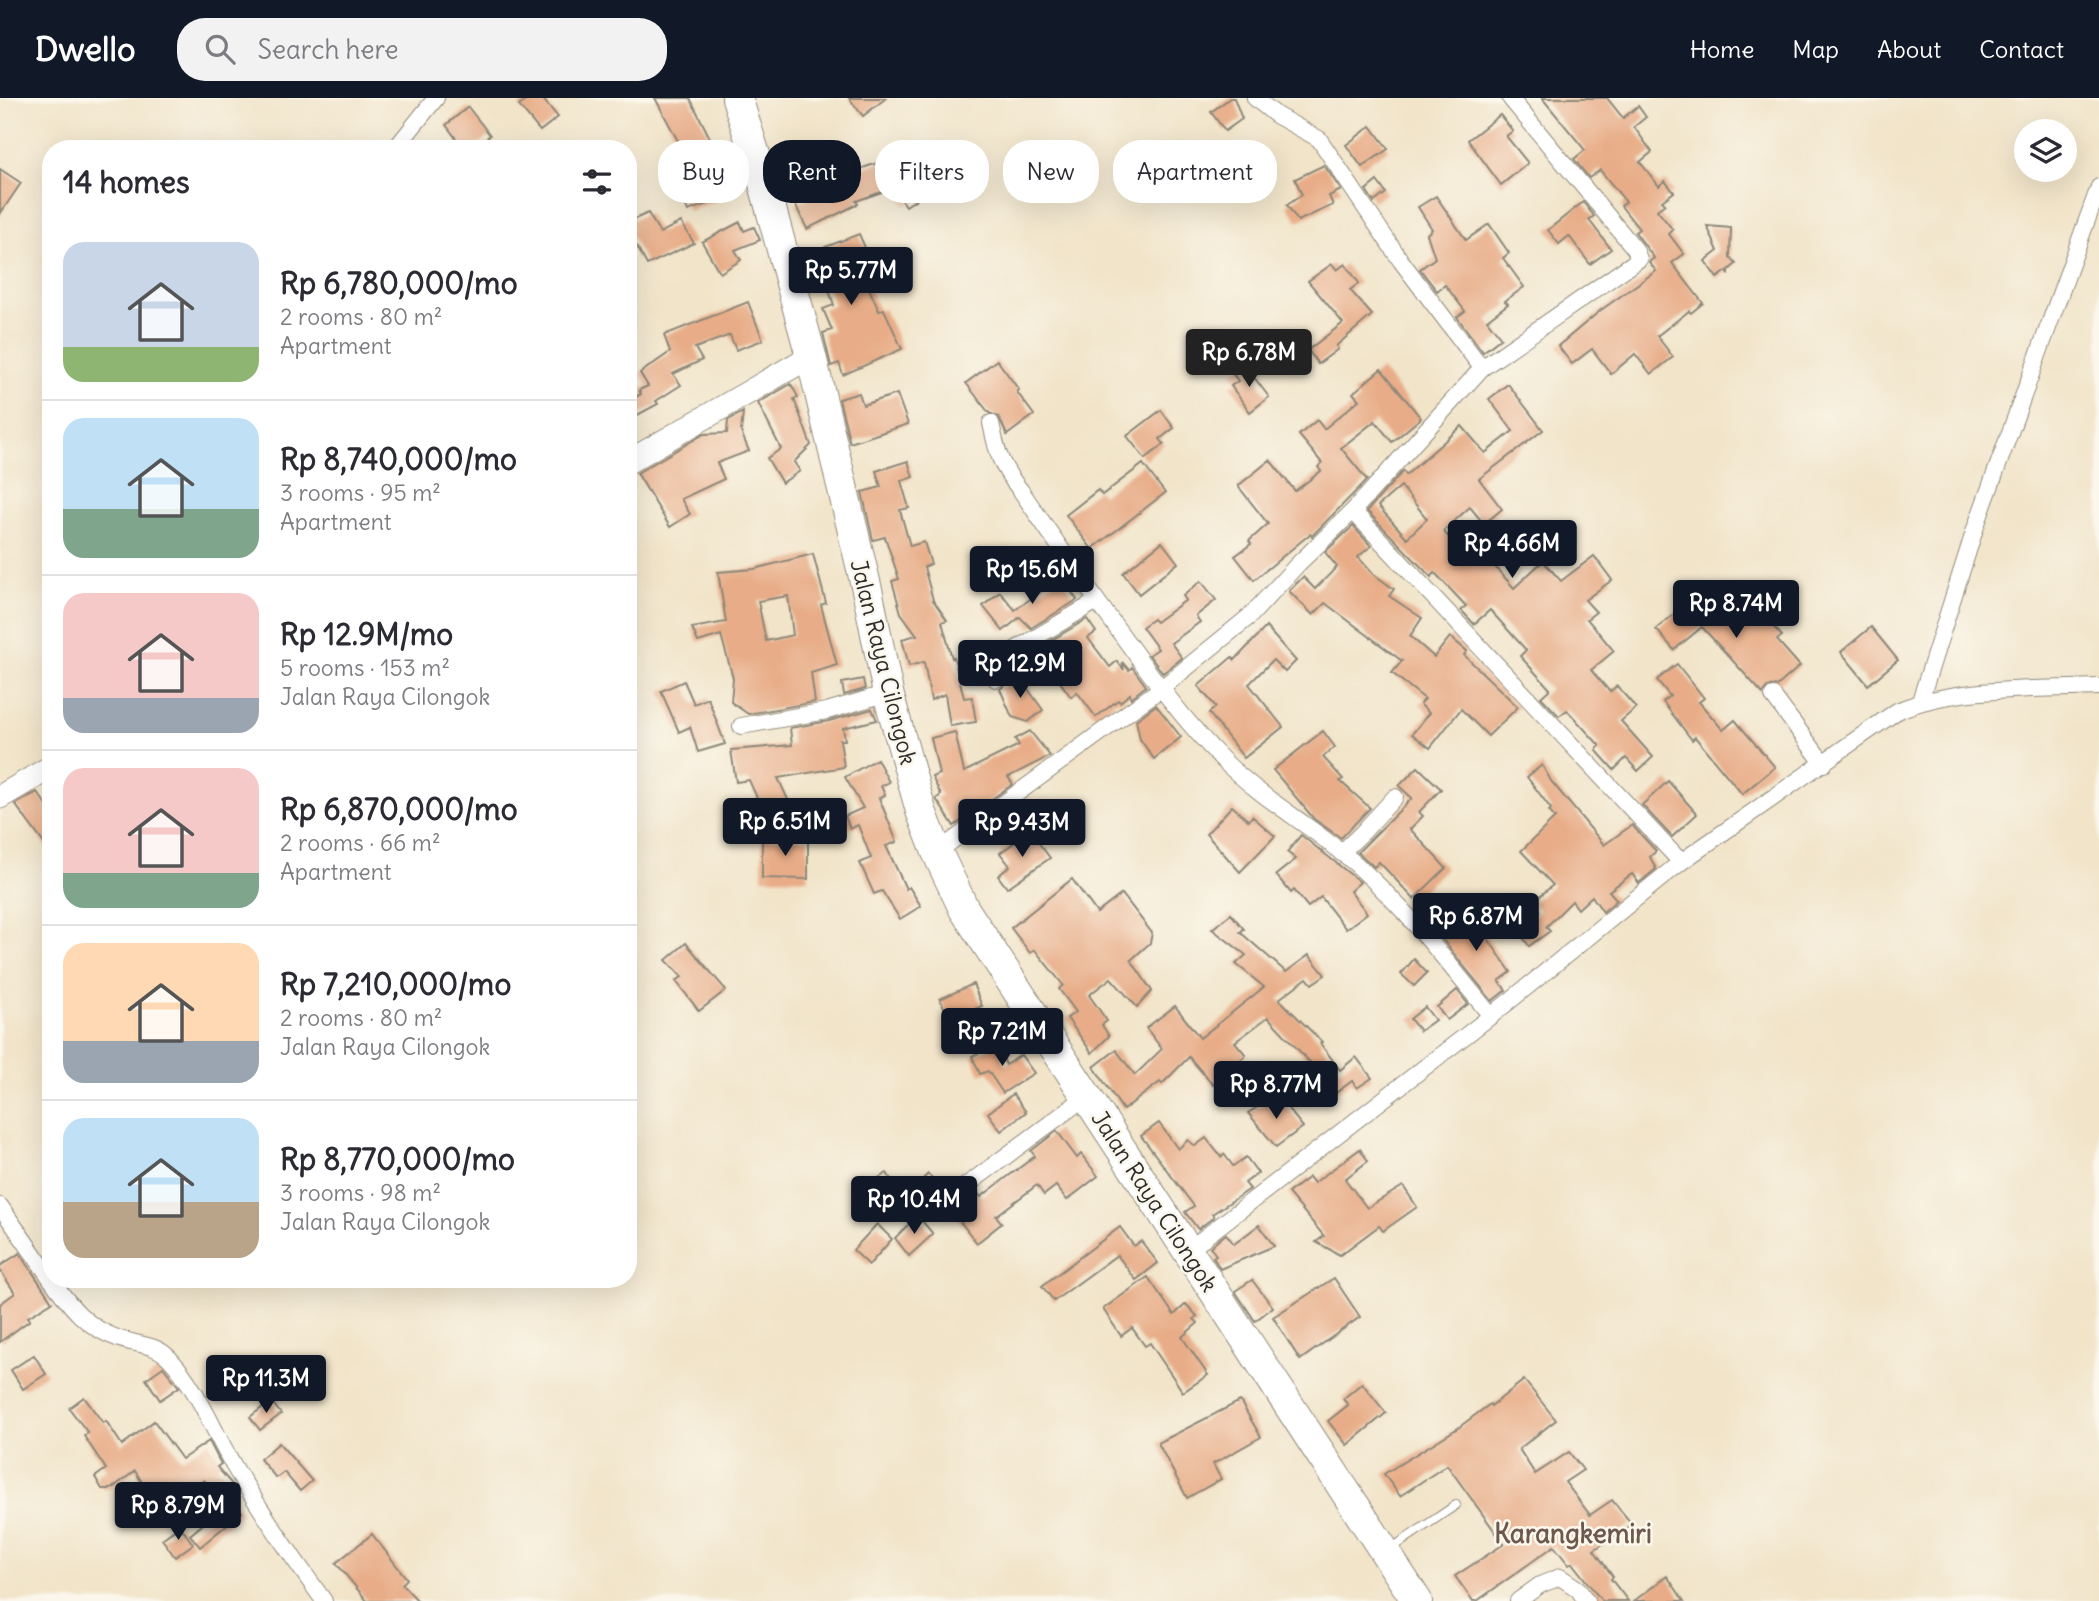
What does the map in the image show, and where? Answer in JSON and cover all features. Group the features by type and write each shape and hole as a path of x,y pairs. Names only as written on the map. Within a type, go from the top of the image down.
{"highway":[{"name":"Jalan Raya Cilongok","path":"737,98 763,180 811,356 888,693 921,811 937,852 964,909 1416,1601"}],"street":[{"path":"402,140 436,98"},
{"path":"1255,98 1276,115 1319,139 1401,261 1482,368"},
{"path":"937,852 1163,688 1250,616 1298,564 1353,511 1482,368 1639,259 1635,249 1510,98"},
{"path":"1920,701 1976,526 2099,187"},
{"path":"637,457 811,356"},
{"path":"991,422 993,442 1007,475 1192,727 1224,761 1257,790 1356,864 1421,931 1491,1016"},
{"path":"1353,511 1681,862"},
{"path":"996,680 999,661 1097,601"},
{"path":"1187,1251 1491,1016 1681,862 1897,711 1920,701 1973,693 2099,687"},
{"path":"741,726 827,711 888,693"},
{"path":"1773,696 1824,764"},
{"path":"0,797 42,772"},
{"path":"1341,853 1395,797"},
{"path":"902,1191 924,1212 932,1211 1087,1096"},
{"path":"0,1206 42,1266"},
{"path":"57,1288 70,1306 93,1328 118,1339 159,1350 170,1358 184,1377 237,1472 324,1601"},
{"path":"1518,1601 1540,1585 1560,1577 1578,1589 1586,1601"}],"lane":[{"path":"1386,1552 1456,1505"}],"building":[{"path":"529,98 542,98 558,117 540,131 519,106"},
{"path":"655,98 690,98 710,138 678,140"},
{"path":"849,98 886,98 863,116"},
{"path":"1234,98 1242,119 1225,131 1211,112"},
{"path":"1542,98 1607,98 1623,118 1638,106 1646,117 1634,127 1652,152 1640,162 1659,186 1665,181 1674,192 1662,201 1665,204 1657,210 1673,230 1669,234 1684,254 1672,263 1703,303 1657,336 1673,357 1651,374 1635,354 1611,374 1592,349 1572,364 1558,346 1601,310 1656,271 1649,262 1654,258 1635,232 1639,229 1621,206 1626,202 1600,170 1589,178 1574,159 1585,150"},
{"path":"468,107 490,135 484,140 457,140 446,125"},
{"path":"1500,115 1513,131 1506,136 1528,163 1501,185 1468,140"},
{"path":"1371,126 1388,149 1362,167 1346,145"},
{"path":"875,164 875,194 861,199 861,169"},
{"path":"1324,165 1341,190 1329,196 1333,205 1298,221 1287,205 1302,195 1295,179"},
{"path":"0,169 21,183 0,214"},
{"path":"1377,181 1386,193 1374,202 1366,190"},
{"path":"1436,196 1466,240 1489,224 1509,253 1503,258 1524,287 1505,301 1508,304 1487,320 1501,338 1483,352 1457,317 1465,311 1445,285 1437,291 1420,269 1435,258 1427,234 1432,229 1418,207"},
{"path":"1583,202 1594,216 1589,220 1611,249 1590,264 1569,236 1559,244 1548,230"},
{"path":"685,203 710,203 688,211"},
{"path":"857,203 858,204 807,229 795,204"},
{"path":"648,213 660,233 681,222 694,243 647,265 637,247 637,218"},
{"path":"740,222 744,231 754,227 760,240 735,250 741,260 720,273 702,242"},
{"path":"1707,226 1731,228 1730,257 1736,264 1729,270 1729,275 1727,271 1717,278 1705,261 1718,251"},
{"path":"859,234 870,259 860,263 870,291 879,311 884,309 902,349 843,375 839,363 831,366 823,333 832,330 823,309 834,305 824,276 811,280 802,256"},
{"path":"1332,264 1337,270 1345,264 1359,283 1350,290 1372,315 1336,346 1338,349 1318,364 1308,350 1343,323 1308,281"},
{"path":"748,302 763,340 736,350 730,335 695,348 702,360 673,374 681,385 656,401 658,404 637,415 637,396 641,394 639,390 648,386 640,373 670,352 664,335"},
{"path":"997,360 1034,415 1007,435 999,417 989,413 966,383"},
{"path":"1244,364 1269,397 1250,412 1231,386 1238,381 1232,373"},
{"path":"1381,369 1421,418 1392,442 1375,421 1341,448 1367,480 1312,536 1310,534 1254,580 1235,556 1251,544 1249,541 1268,524 1238,486 1270,460 1295,491 1321,471 1318,467 1322,463 1299,435 1317,420 1324,429 1359,400 1353,393"},
{"path":"791,384 798,397 794,399 811,445 794,462 800,471 782,483 767,458 781,449 758,403"},
{"path":"1508,384 1543,430 1479,479 1502,509 1484,524 1470,507 1443,531 1470,560 1480,550 1514,588 1543,561 1561,581 1594,556 1612,580 1585,600 1596,612 1587,619 1614,651 1591,670 1610,692 1617,686 1636,708 1621,721 1653,757 1638,771 1626,758 1614,770 1596,750 1600,746 1567,710 1559,716 1541,697 1550,689 1520,656 1526,650 1490,610 1474,624 1461,610 1466,606 1435,573 1431,577 1367,511 1403,471 1406,475 1462,426 1485,453 1513,431 1489,399","holes":["1401,486 1427,519 1407,538 1378,506"]},
{"path":"859,393 863,405 897,394 908,424 850,443 839,399"},
{"path":"1161,410 1174,428 1160,439 1164,444 1145,459 1127,436"},
{"path":"743,412 741,432 749,451 717,463 724,479 681,499 690,514 670,527 637,473 704,434 727,433 728,420"},
{"path":"908,461 913,477 901,481 909,508 900,510 910,546 924,542 931,564 924,567 933,600 947,620 942,622 952,658 954,657 964,698 972,697 976,722 950,726 945,694 931,700 924,662 909,666 902,639 917,635 901,613 892,581 899,579 885,537 873,540 862,492 881,487 876,471"},
{"path":"1143,464 1165,493 1092,549 1066,515 1098,490 1102,495"},
{"path":"1353,526 1371,546 1358,557 1372,573 1394,589 1389,596 1422,618 1410,636 1434,657 1450,637 1467,651 1464,655 1518,707 1488,736 1461,709 1430,748 1412,734 1429,713 1420,704 1425,699 1392,673 1402,661 1325,603 1313,615 1289,591 1303,577 1315,589 1337,567 1325,552"},
{"path":"1162,542 1178,563 1139,594 1123,573"},
{"path":"813,554 826,603 821,605 837,665 811,673 815,702 748,714 731,702 733,678 721,635 698,642 692,628 726,622 718,572 754,569","holes":["788,596 793,635 766,641 758,601"]},
{"path":"1061,577 1077,600 1031,628 1020,617 1003,631 983,606 1000,592 1015,610"},
{"path":"1201,581 1216,600 1196,616 1200,622 1171,643 1182,658 1163,673 1149,655 1158,649 1142,627 1153,619 1156,622 1186,600 1183,596"},
{"path":"1725,593 1747,618 1757,609 1782,636 1777,640 1800,666 1777,686 1767,687 1763,694 1702,627 1674,650 1656,629 1690,601 1700,614"},
{"path":"1087,619 1096,632 1088,638 1110,667 1117,661 1124,670 1122,662 1129,670 1132,667 1146,686 1131,698 1130,694 1120,702 1118,700 1096,717 1077,692 1071,697 1044,660 1023,674 1015,662"},
{"path":"1266,627 1296,661 1285,672 1273,660 1249,684 1283,727 1244,758 1209,713 1216,707 1198,686 1232,657 1235,660"},
{"path":"1871,627 1898,660 1868,685 1841,652"},
{"path":"1677,664 1704,698 1699,702 1723,730 1735,720 1775,767 1742,794 1695,737 1692,740 1663,702 1670,696 1657,680"},
{"path":"1018,675 1043,710 1028,722 1012,717 1000,689"},
{"path":"863,679 865,689 844,695 842,683"},
{"path":"684,681 694,704 708,698 725,744 698,752 690,727 679,732 661,691"},
{"path":"1156,705 1181,737 1154,759 1140,739 1136,720"},
{"path":"872,709 877,720 843,728 845,740 840,740 844,767 778,778 795,815 770,827 749,780 736,782 731,750 792,745 790,728"},
{"path":"1030,731 1050,756 1008,777 1013,784 954,826 936,799 941,795 932,777 939,774 931,738 955,732 964,772 1019,745 1015,739"},
{"path":"1323,731 1335,747 1323,757 1343,779 1340,781 1370,808 1341,838 1314,819 1273,770"},
{"path":"877,759 889,782 881,786 885,795 879,798 897,842 886,846 906,889 909,887 921,906 900,919 882,891 874,894 860,863 871,858 858,825 850,829 845,816 863,808 845,777"},
{"path":"1542,765 1551,781 1604,845 1632,825 1656,851 1650,857 1656,869 1639,883 1632,874 1609,891 1617,900 1603,912 1592,896 1578,909 1572,901 1546,927 1550,931 1529,946 1517,929 1540,911 1533,902 1553,885 1521,851 1555,818 1527,777"},
{"path":"1418,767 1441,789 1419,812 1423,816 1410,829 1446,868 1414,899 1379,862 1374,867 1358,852 1412,798 1399,786"},
{"path":"1668,781 1697,814 1672,837 1642,805"},
{"path":"37,792 42,799 42,841 15,804"},
{"path":"1232,806 1249,821 1252,816 1275,836 1240,872 1206,834"},
{"path":"1030,831 1050,858 1007,888 998,876 1010,866 1000,853"},
{"path":"1301,835 1360,882 1350,891 1367,913 1346,929 1321,897 1308,907 1294,890 1291,893 1276,875 1296,859 1287,852"},
{"path":"762,838 808,839 808,879 762,878"},
{"path":"1072,879 1097,913 1122,894 1152,933 1150,943 1131,960 1152,991 1137,1007 1111,978 1089,995 1107,1021 1102,1025 1109,1036 1092,1053 1067,1018 1076,1012 1059,989 1063,985 1035,950 1030,953 1011,928"},
{"path":"1468,907 1482,924 1479,926 1511,972 1499,981 1506,990 1492,1001 1437,933"},
{"path":"1231,914 1244,929 1240,932 1286,972 1309,955 1325,975 1312,984 1307,978 1279,999 1322,1042 1320,1043 1340,1070 1356,1057 1372,1078 1357,1088 1352,1081 1333,1095 1315,1072 1317,1070 1268,1017 1235,1042 1246,1055 1213,1085 1189,1057 1162,1084 1160,1082 1123,1110 1094,1067 1116,1050 1135,1075 1162,1049 1146,1028 1175,1006 1200,1038 1264,987 1236,964 1246,955 1212,929"},
{"path":"686,943 726,990 699,1011 676,981 682,977 666,960"},
{"path":"1414,959 1427,973 1414,986 1401,974"},
{"path":"973,984 982,1006 950,1020 940,999"},
{"path":"1457,990 1468,1004 1447,1020 1437,1007"},
{"path":"1425,1007 1435,1020 1420,1031 1410,1019"},
{"path":"997,1045 1006,1065 1021,1055 1034,1073 1003,1093 988,1071 980,1074 972,1056"},
{"path":"1013,1094 1026,1112 1001,1131 988,1113"},
{"path":"1277,1095 1303,1127 1276,1147 1248,1113"},
{"path":"1159,1123 1178,1149 1188,1140 1195,1146 1206,1138 1221,1157 1224,1154 1233,1166 1246,1157 1258,1173 1245,1183 1250,1189 1212,1214 1214,1217 1198,1229 1185,1212 1194,1206 1141,1136"},
{"path":"1057,1131 1077,1158 1081,1154 1098,1176 1067,1200 1056,1186 1044,1195 1037,1185 996,1216 1002,1223 977,1243 951,1210 976,1191 981,1197 1035,1156 1031,1151"},
{"path":"1360,1149 1368,1161 1345,1179 1367,1208 1403,1186 1417,1207 1383,1231 1379,1226 1340,1255 1316,1242 1324,1236 1288,1193 1309,1177 1314,1183"},
{"path":"887,1173 894,1184 892,1193 880,1198 870,1183"},
{"path":"928,1174 943,1190 928,1201 914,1188"},
{"path":"915,1218 923,1222 933,1234 909,1256 895,1238"},
{"path":"877,1224 892,1239 869,1265 853,1250"},
{"path":"1259,1225 1274,1246 1220,1269 1213,1257 1216,1255 1210,1247 1226,1234 1234,1244"},
{"path":"1120,1227 1134,1246 1141,1241 1158,1263 1136,1280 1117,1255 1054,1301 1042,1286"},
{"path":"20,1253 52,1302 28,1317 30,1320 0,1342 0,1304 15,1293 0,1266"},
{"path":"1148,1277 1174,1315 1186,1304 1197,1316 1194,1319 1198,1323 1182,1337 1208,1375 1183,1392 1150,1343 1145,1346 1132,1328 1121,1336 1103,1309"},
{"path":"1334,1278 1360,1317 1300,1360 1273,1317"},
{"path":"1252,1280 1273,1307 1255,1321 1235,1291"},
{"path":"34,1355 46,1374 23,1389 11,1370"},
{"path":"163,1367 179,1387 160,1400 146,1379"},
{"path":"1524,1380 1556,1420 1519,1449 1535,1474 1569,1452 1583,1470 1565,1482 1590,1515 1612,1500 1632,1524 1594,1550 1628,1601 1602,1601 1572,1563 1569,1565 1554,1546 1477,1601 1473,1601 1455,1576 1504,1544 1447,1465 1400,1496 1384,1474 1458,1428 1490,1404 1491,1406"},
{"path":"1362,1383 1386,1413 1347,1445 1328,1421 1348,1405 1343,1399"},
{"path":"84,1397 103,1423 106,1421 122,1445 154,1421 182,1459 209,1441 221,1464 217,1467 235,1488 222,1500 204,1480 182,1496 177,1489 154,1502 135,1471 111,1489 102,1489 95,1477 106,1469 84,1436 88,1433 69,1408"},
{"path":"271,1401 281,1414 260,1430 250,1417"},
{"path":"1240,1401 1261,1437 1213,1464 1221,1479 1187,1498 1158,1443"},
{"path":"279,1443 312,1481 300,1491 284,1472 276,1478 260,1459"},
{"path":"232,1500 242,1512 200,1547 190,1535"},
{"path":"180,1526 193,1544 175,1557 162,1539"},
{"path":"372,1534 407,1579 402,1584 418,1601 367,1601 336,1563"},
{"path":"1667,1576 1684,1601 1634,1601"}],"district":[{"name":"Karangkemiri","path":"1573,1533"}]}
